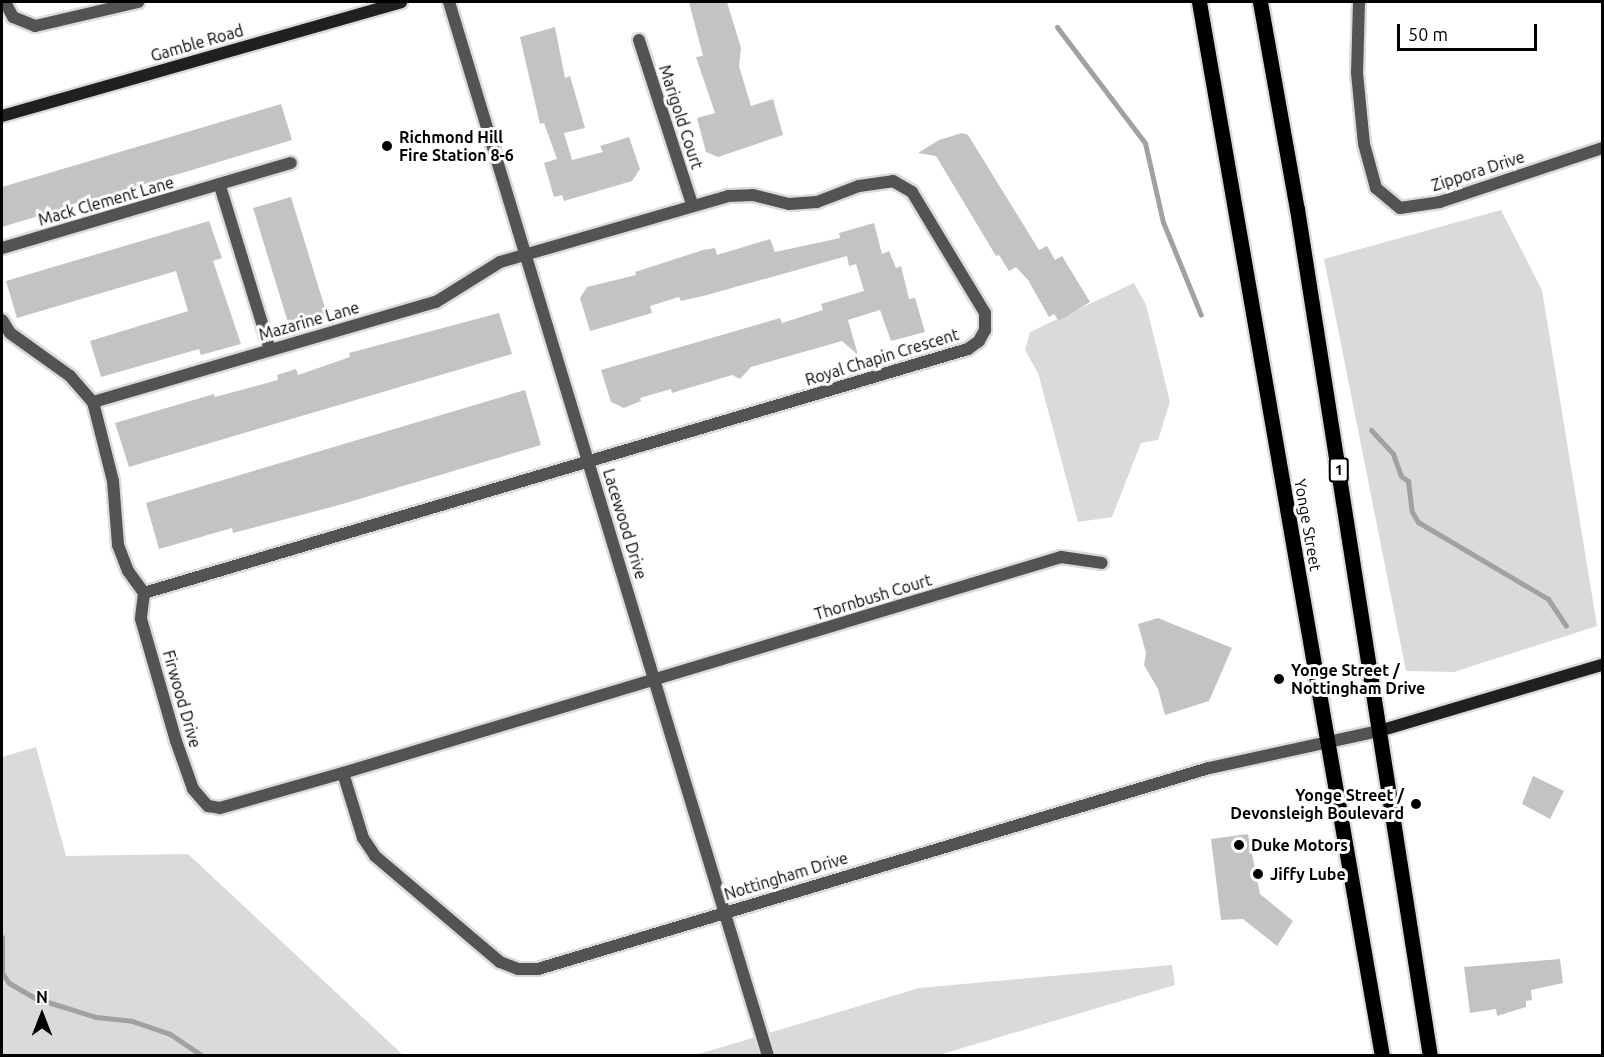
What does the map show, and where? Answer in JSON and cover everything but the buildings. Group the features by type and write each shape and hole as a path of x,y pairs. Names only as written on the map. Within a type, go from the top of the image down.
{"main road":[{"name":"Gamble Road","path":"2,116 401,2"},
{"name":"Yonge Street","path":"1198,2 1327,740 1332,787 1382,1056"},
{"name":"1","path":"1260,2 1299,221 1430,1056"},
{"path":"1379,731 1602,665"}],"street":[{"path":"5,2 13,17 35,26 138,2"},
{"name":"Lacewood Drive","path":"448,2 768,1056"},
{"name":"Zippora Drive","path":"1359,2 1357,73 1364,144 1376,188 1400,208 1440,202 1602,148"},
{"name":"Marigold Court","path":"639,39 692,204"},
{"name":"Mack Clement Lane","path":"2,248 220,186 291,163"},
{"name":"Royal Chapin Crescent","path":"526,255 692,204 753,195 789,204 817,202 859,186 893,181 912,192 985,313 985,330 979,341 968,349 589,462"},
{"path":"220,186 270,350"},
{"name":"Mazarine Lane","path":"93,402 436,302 482,271 526,255"},
{"path":"2,320 10,333 70,376 93,402 113,481 118,544 128,571 144,593 589,462"},
{"name":"Thornbush Court","path":"654,679 1061,557 1102,563"},
{"name":"Firwood Drive","path":"144,593 141,619 176,741 193,789 208,806 220,808 343,773 654,679"},
{"name":"Nottingham Drive","path":"343,773 363,838 375,856 500,962 518,969 538,969 1209,768 1327,740 1379,731"}],"shaded area":[{"path":"1501,210 1542,290 1597,626 1454,672 1406,671 1324,259"},
{"path":"1134,283 1146,305 1170,402 1158,440 1141,443 1112,517 1078,522 1038,373 1025,350 1030,332"},
{"path":"36,747 66,856 188,854 403,1055 2,1055 2,757"},
{"path":"1172,965 1175,985 939,1055 692,1056 919,988"}],"waterway":[{"path":"1057,27 1145,143 1163,222 1201,315"},
{"path":"1371,430 1393,454 1401,476 1408,481 1412,512 1418,522 1548,599 1566,626"},
{"path":"2,937 2,973 9,983 35,998 96,1017 132,1021 170,1034 203,1056"}],"place":[{"name":"Richmond Hill Fire Station 8-6","path":"387,146"},
{"name":"Yonge Street / Nottingham Drive","path":"1279,679"},
{"name":"Yonge Street / Devonsleigh Boulevard","path":"1416,804"},
{"name":"Duke Motors","path":"1239,845"},
{"name":"Jiffy Lube","path":"1258,874"}]}
